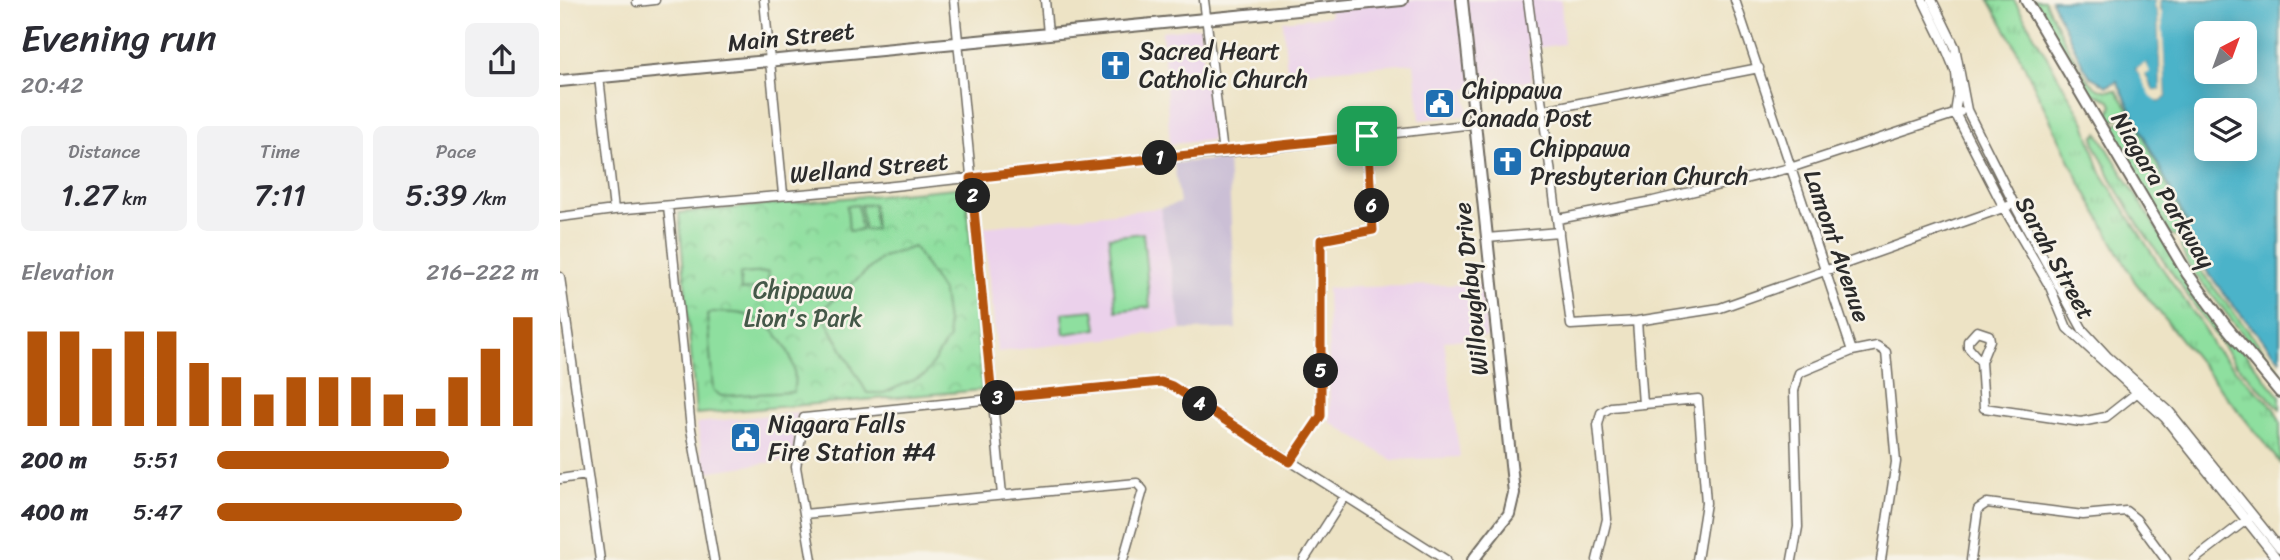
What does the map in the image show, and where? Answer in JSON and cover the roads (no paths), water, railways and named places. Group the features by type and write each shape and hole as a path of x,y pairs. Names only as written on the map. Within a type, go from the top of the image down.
{"main road":[{"name":"Main Street","path":"560,81 1402,0"},
{"name":"Willoughby Drive","path":"1462,0 1514,493 1509,514 1473,560"},
{"name":"Niagara Parkway","path":"2026,0 2187,273 2280,392"}],"street":[{"path":"636,2 655,0"},
{"path":"764,0 783,194"},
{"path":"954,0 1002,495"},
{"path":"1045,0 1048,34"},
{"path":"1204,0 1223,153"},
{"path":"1528,0 1572,325 1637,321 1720,308 2014,204"},
{"name":"Lamont Avenue","path":"1735,0 1852,351 1799,373 1796,382 1794,391 1798,527 1792,560"},
{"name":"Sarah Street","path":"1923,0 1956,73 1958,94 1955,113 2004,208 2050,287 2067,328 2140,390"},
{"name":"Sarah Street","path":"1932,0 1955,47 1966,110 2083,330 2140,390 2280,549"},
{"path":"1544,110 1759,68"},
{"path":"599,77 614,210"},
{"path":"1558,219 1653,201 1790,168 1966,110"},
{"name":"Welland Street","path":"560,217 1223,153 1474,124"},
{"path":"1290,462 1321,416 1321,240 1373,230 1367,136"},
{"path":"668,206 691,429 714,560"},
{"path":"1487,237 1559,232"},
{"path":"560,277 600,560"},
{"path":"1637,321 1643,404"},
{"path":"1852,351 1877,346 1886,352 1896,462 1881,560"},
{"path":"1981,362 1984,408 2081,422 2106,416 2140,390"},
{"path":"812,560 796,462 804,418 1161,382 1172,386 1446,560"},
{"path":"1597,560 1607,519 1599,416 1611,407 1698,399 1706,503 1697,560"},
{"path":"560,479 586,475"},
{"path":"804,514 1137,483 1143,490 1123,560"},
{"path":"1304,560 1345,496"},
{"path":"1971,560 1978,509 1987,503 2083,515 2126,511 2136,519 2166,560"},
{"path":"2194,560 2250,518"},
{"name":"Sarah Street","path":"2250,518 2278,560"}],"water":[{"path":"2051,0 2156,0 2161,90 2153,90 2145,75 2147,64 2136,69 2158,102 2166,97 2160,0 2280,0 2280,360 2232,304 2188,246 2184,230 2187,223 2117,81 2107,86 2090,76"}],"place":[{"name":"Sacred Heart Catholic Church","path":"1116,65"},
{"name":"Chippawa Canada Post","path":"1439,104"},
{"name":"Chippawa Presbyterian Church","path":"1507,162"},
{"name":"Niagara Falls Fire Station #4","path":"745,438"}],"park label":[{"name":"Chippawa Lion's Park","path":"803,304"}]}
